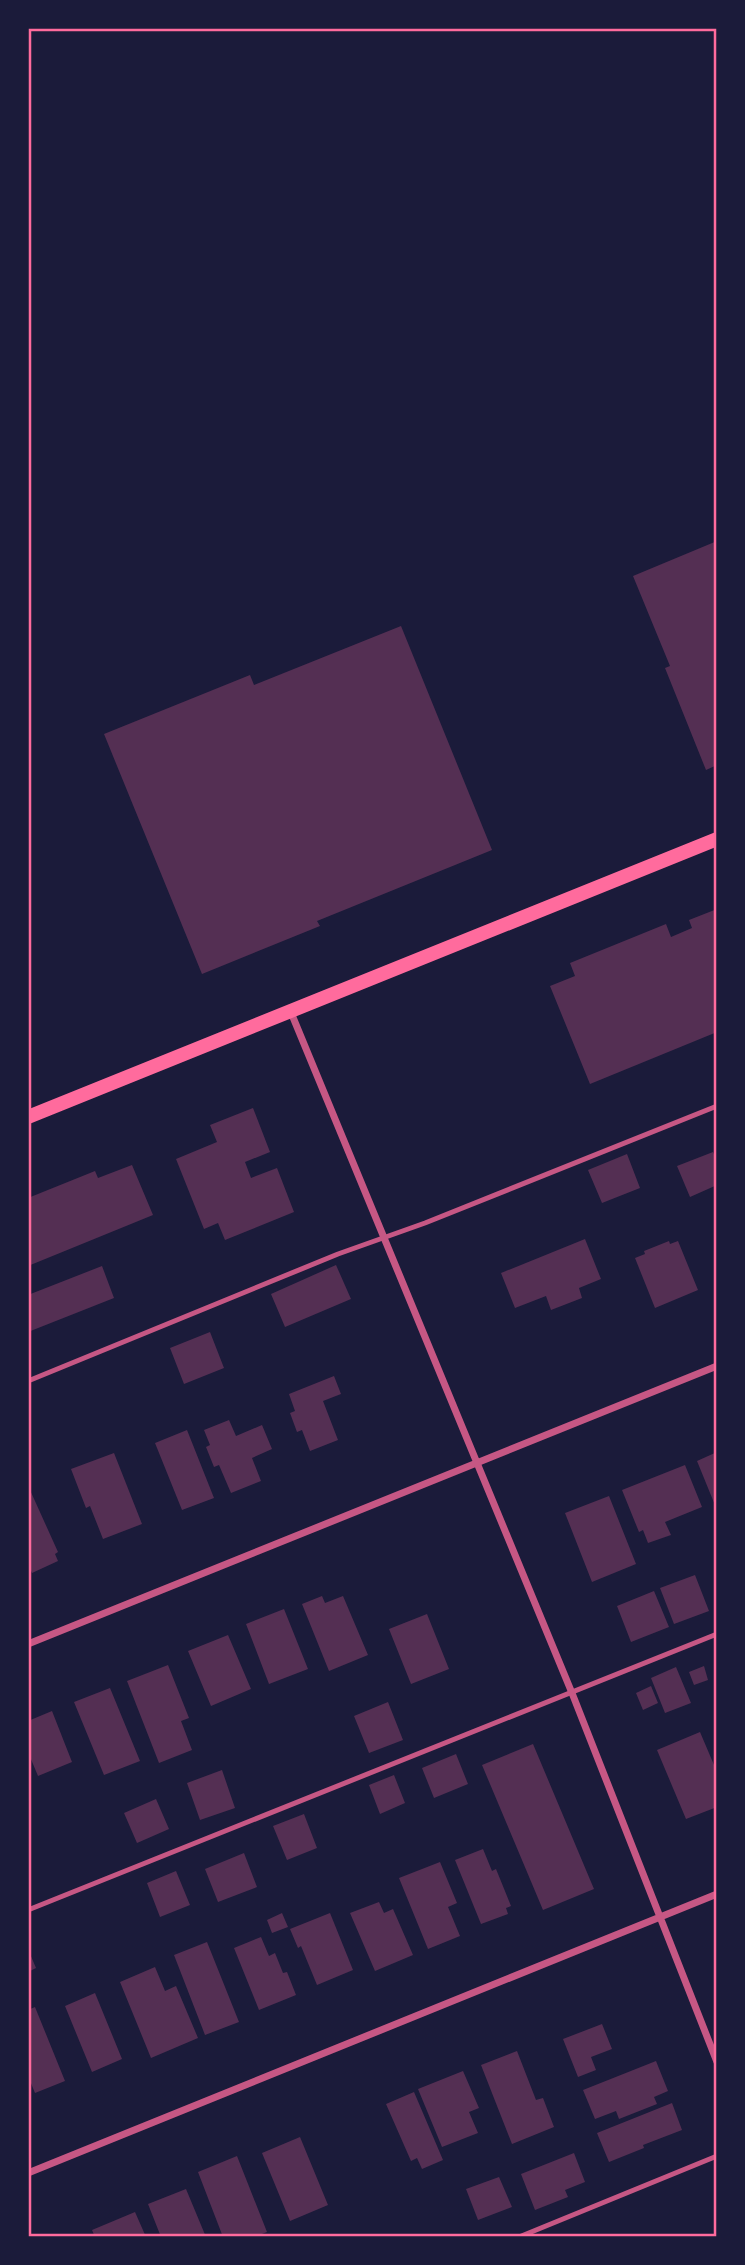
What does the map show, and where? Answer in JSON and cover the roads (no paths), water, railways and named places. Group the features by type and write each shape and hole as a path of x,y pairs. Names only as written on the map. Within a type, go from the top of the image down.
{"main road":[{"path":"28,1117 717,839"}],"street":[{"path":"290,1010 572,1693 717,2062"},
{"path":"28,1644 717,1366"},
{"path":"28,2173 717,1894"}],"lane":[{"path":"28,1381 338,1254 717,1106"},
{"path":"28,1910 717,1634"},
{"path":"519,2237 717,2156"}]}
